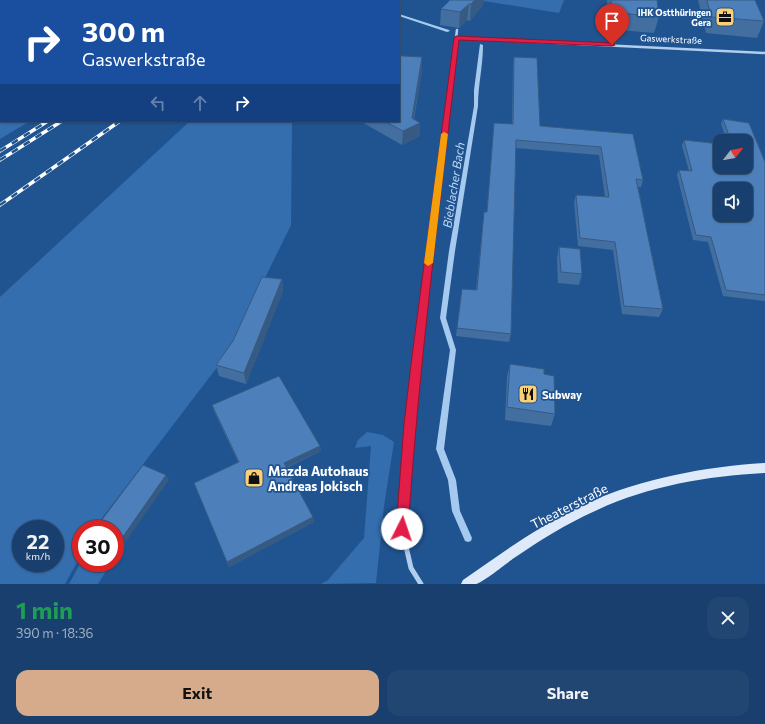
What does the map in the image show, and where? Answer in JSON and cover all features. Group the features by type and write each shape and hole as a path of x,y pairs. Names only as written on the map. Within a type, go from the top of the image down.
{"main road":[{"name":"Theaterstraße","path":"467,584 548,530 598,504 632,491 674,480 716,473 765,468"}],"street":[{"path":"421,584 411,568 402,529 417,356 457,30"},
{"name":"Gaswerkstraße","path":"456,38 765,53"}],"shaded area":[{"path":"478,0 564,0 559,13"},
{"path":"0,122 28,122 0,139"},
{"path":"189,122 292,122 291,225 228,353 101,520 72,520 72,571 65,584 0,584 0,297"},
{"path":"367,432 383,435 394,442 384,506 376,583 321,584 328,580 364,538 371,446 355,448 358,440"},
{"path":"76,572 105,572 98,584 69,584"}],"building":[{"path":"450,0 475,0 460,12 441,9"},
{"path":"611,0 657,0 659,17 611,12"},
{"path":"707,0 755,0 764,21 711,17"},
{"path":"400,55 422,57 412,118 420,123 403,131 386,122 400,122"},
{"path":"514,57 537,58 540,126 633,134 643,180 636,179 663,309 624,306 615,242 580,238 576,195 609,197 601,147 516,140 511,334 457,328 462,289 477,290 484,212 487,212 494,123 513,124"},
{"path":"723,119 749,123 765,162 765,295 726,290 711,237 696,235 679,170 692,171 684,140 713,143 713,174 753,174 753,134 728,134"},
{"path":"559,247 580,249 582,274 561,272"},
{"path":"262,277 282,279 244,373 216,365 233,341"},
{"path":"510,364 544,369 544,374 554,376 555,414 507,407"},
{"name":"Mazda Autohaus Andreas Jokisch","path":"279,376 320,446 284,463 313,517 227,562 194,483 239,462 212,405"},
{"path":"143,465 166,475 124,535 124,520 102,520"}],"waterway":[{"name":"Bieblacher Bach","path":"400,15 448,31"},
{"name":"Bieblacher Bach","path":"468,538 456,511 452,480 440,449 453,350 443,318 452,251 476,106 476,90 481,45"}],"railway":[{"path":"0,151 46,122"},
{"path":"0,160 60,122"},
{"path":"0,205 119,122"}],"slow traffic":[{"path":"428,263 444,134"}],"place":[{"name":"IHK Ostthüringen Gera","path":"725,17"},
{"name":"Subway","path":"528,394"},
{"name":"Mazda Autohaus Andreas Jokisch","path":"254,478"}],"route":[{"path":"402,529 417,356 456,38 612,45"}]}
